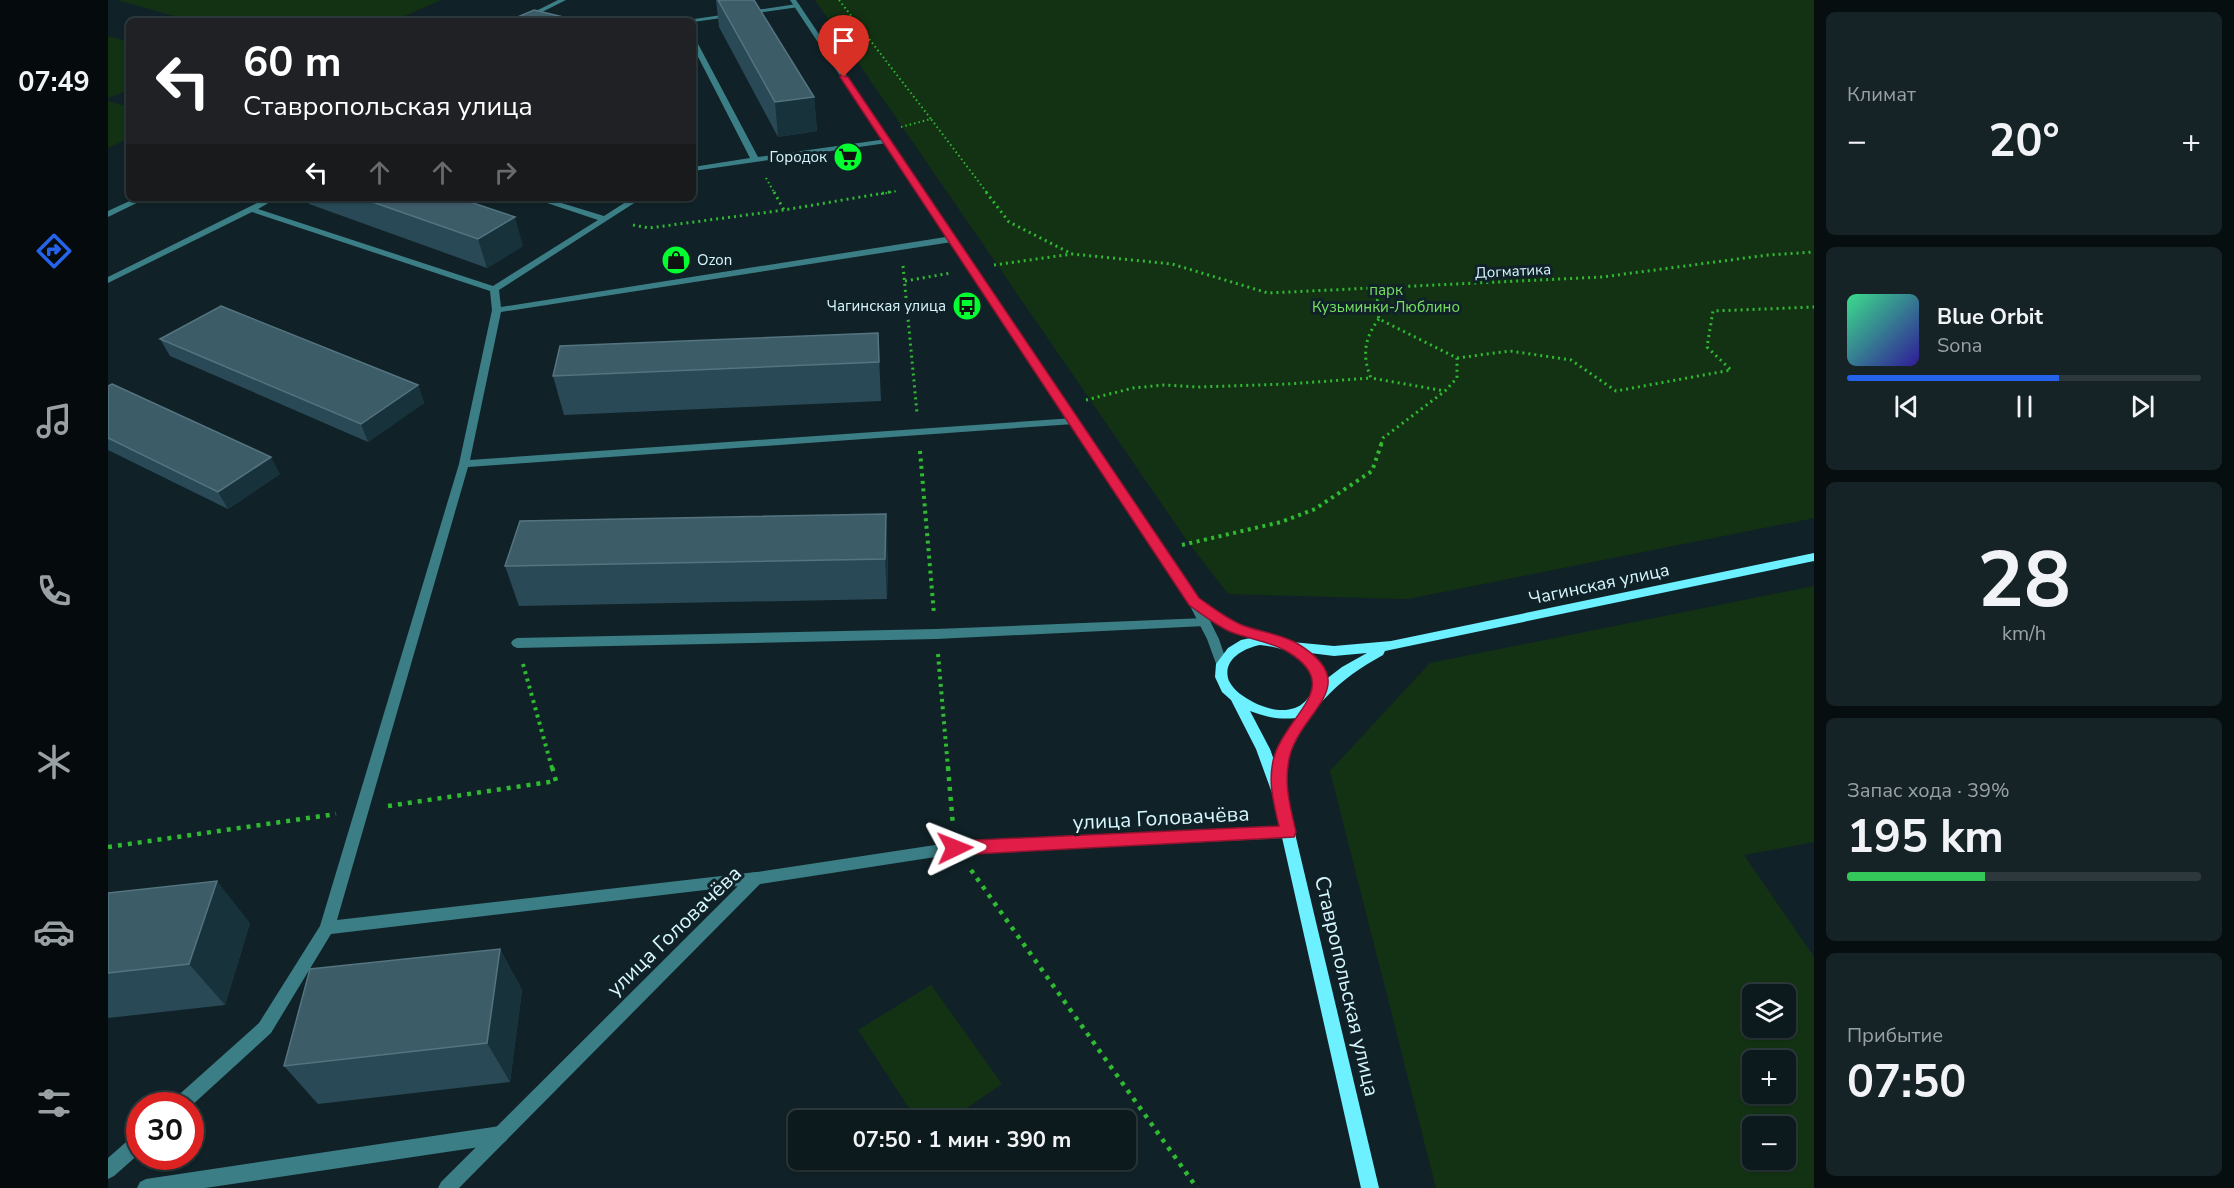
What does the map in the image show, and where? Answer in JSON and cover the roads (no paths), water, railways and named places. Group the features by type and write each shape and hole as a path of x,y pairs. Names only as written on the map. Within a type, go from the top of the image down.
{"street":[{"path":"527,17 563,0"},
{"path":"696,19 795,3 1194,602 1205,622 1222,666 1222,678 1227,689 1237,699 1265,713 1281,715 1296,713 1313,703 1321,688 1320,676 1315,665 1292,647 1234,628 1194,602"},
{"path":"527,17 531,18"},
{"path":"696,46 755,160"},
{"path":"696,169 887,141"},
{"path":"108,214 136,201"},
{"path":"108,280 264,201"},
{"path":"546,201 605,219"},
{"path":"494,290 633,201"},
{"path":"250,209 494,290"},
{"path":"497,310 952,239"},
{"path":"195,1092 266,1028 327,928 464,464 497,310 494,290"},
{"path":"464,464 1074,421"},
{"name":"Чагинская улица","path":"1292,647 1334,651 1391,646 1814,557"},
{"path":"517,643 936,634 1205,622"},
{"path":"1222,666 1227,656 1235,648 1255,642 1277,643"},
{"name":"Чагинская улица","path":"1313,703 1342,673 1391,646"},
{"name":"Ставропольская улица","path":"1237,699 1263,749 1279,794 1370,1188"},
{"name":"Ставропольская улица","path":"1279,794 1278,776 1283,753 1313,703"},
{"name":"улица Головачёва","path":"447,1188 756,878 955,848 1288,832"},
{"path":"327,928 756,878"},
{"path":"146,1188 500,1135"},
{"path":"108,1170 126,1154"}],"place":[{"name":"Городок","path":"848,157"},
{"name":"Ozon","path":"676,260"},
{"name":"Чагинская улица","path":"967,306"}],"park label":[{"name":"парк Кузьминки-Люблино","path":"1386,298"}]}
